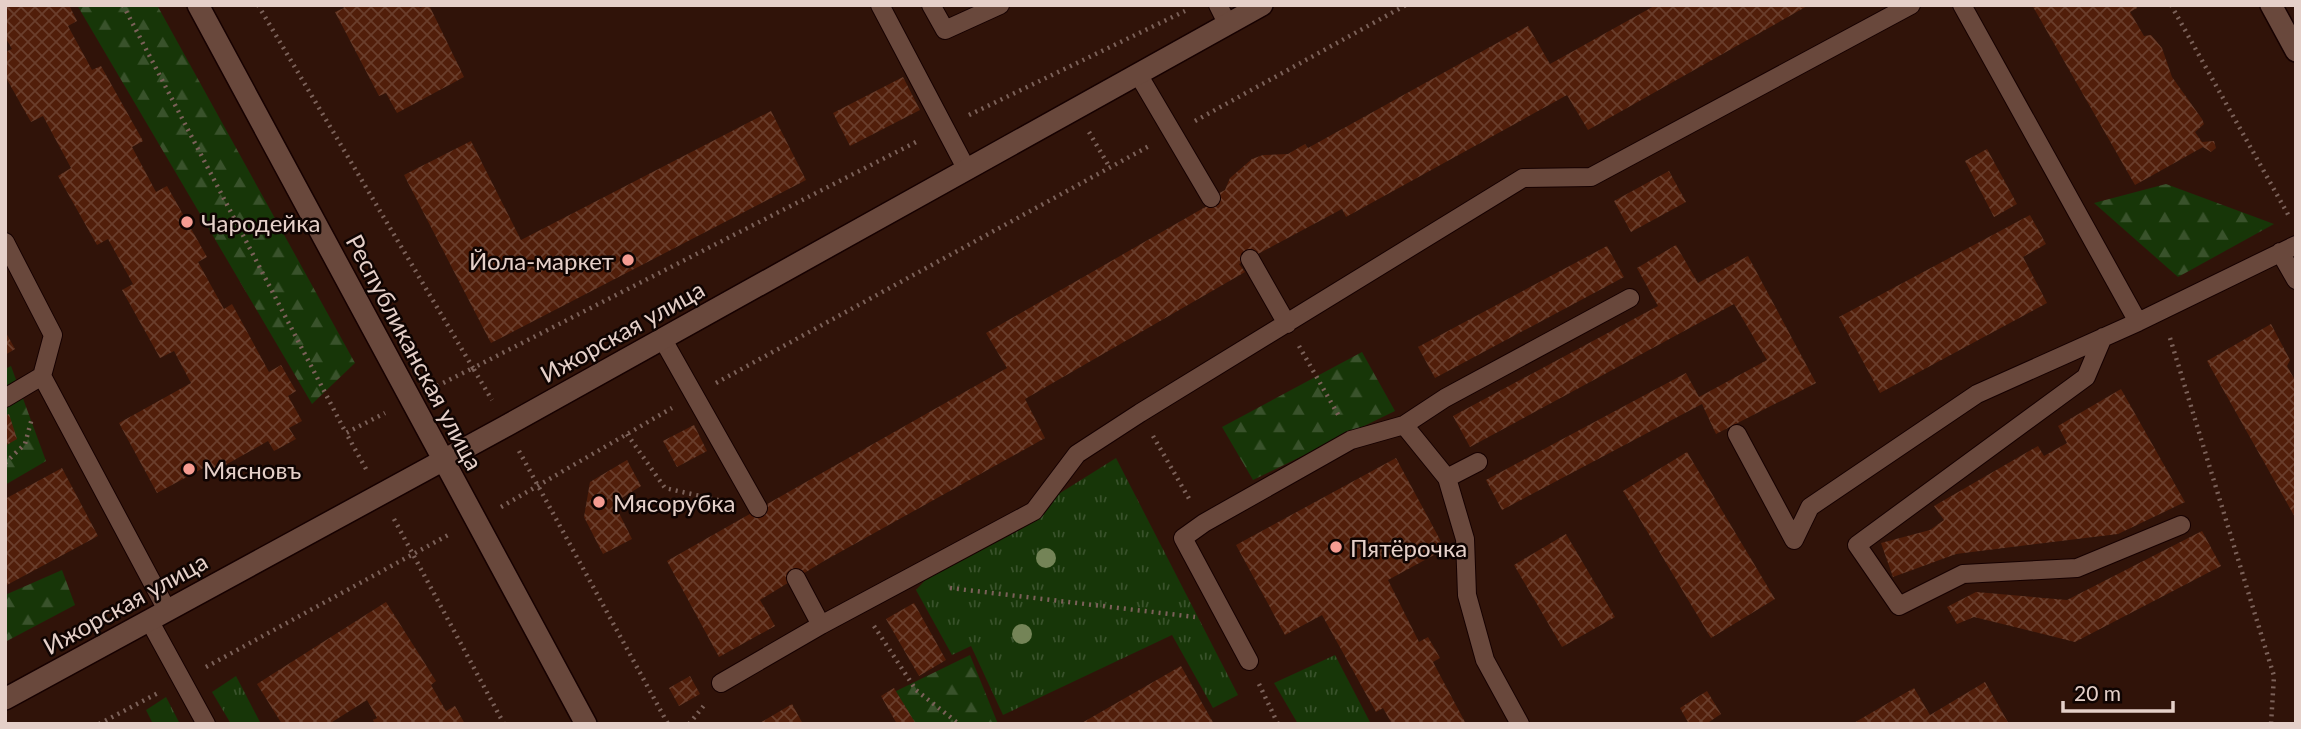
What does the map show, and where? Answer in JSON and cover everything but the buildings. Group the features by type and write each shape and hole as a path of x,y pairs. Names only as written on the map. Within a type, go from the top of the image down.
{"street":[{"name":"Республиканская улица","path":"198,5 586,724"},
{"name":"Ижорская улица","path":"5,699 1262,5"},
{"path":"2270,5 2296,51"}],"lane":[{"path":"880,5 967,170"},
{"path":"931,5 945,30 1000,5"},
{"path":"1218,5 1228,24"},
{"path":"721,683 821,625 1034,511 1077,454 1523,178 1591,177 1911,5"},
{"path":"1962,5 2138,322"},
{"path":"1138,74 1211,198"},
{"path":"5,242 53,335 42,376 158,615 182,680 206,724"},
{"path":"1737,434 1794,541 1810,507 1977,394 2138,322 2288,249 2296,280"},
{"path":"1250,259 1287,324"},
{"path":"1249,661 1184,538 1204,523 1351,440 1404,425 1445,398 1630,298"},
{"path":"2103,337 2086,377 1857,545 1899,606 1963,574 2077,568 2181,525"},
{"path":"662,338 758,508"},
{"path":"5,398 42,376"},
{"path":"1404,425 1447,478 1465,539 1467,595 1485,660 1520,724"},
{"path":"1447,478 1478,463"},
{"path":"796,578 821,625"}],"path":[{"path":"123,5 346,433"},
{"path":"258,5 473,368 943,128 1196,5"},
{"path":"99,724 538,486 695,394 1406,5"},
{"path":"2171,5 2296,228"},
{"path":"2162,310 2274,676 2271,724"},
{"path":"1287,324 1326,391"},
{"path":"5,463 25,444 42,376"},
{"path":"1140,413 1179,482"},
{"path":"627,434 665,488 758,508"},
{"path":"538,486 668,724"},
{"path":"901,582 1228,621"},
{"path":"860,605 916,690 959,724"},
{"path":"1249,661 1278,724"}],"green space":[{"path":"77,5 157,5 355,363 312,404"},
{"path":"2166,184 2274,224 2178,277 2094,203"},
{"path":"1362,352 1395,411 1253,480 1222,427"},
{"path":"11,366 46,461 5,485 5,369"},
{"path":"1116,458 1238,695 1213,708 1172,635 1003,715 971,646 952,655 916,590 931,574"},
{"path":"62,570 75,605 5,642 5,595"},
{"path":"970,655 998,724 909,724 892,693"},
{"path":"1335,655 1371,724 1298,724 1274,683"},
{"path":"236,676 261,724 231,724 212,692"},
{"path":"166,697 180,724 153,724 146,710"}],"place":[{"name":"Чародейка","path":"187,222"},
{"name":"Йола-маркет","path":"628,260"},
{"name":"Мясновъ","path":"189,469"},
{"name":"Мясорубка","path":"599,502"},
{"name":"Пятёрочка","path":"1336,547"}]}
